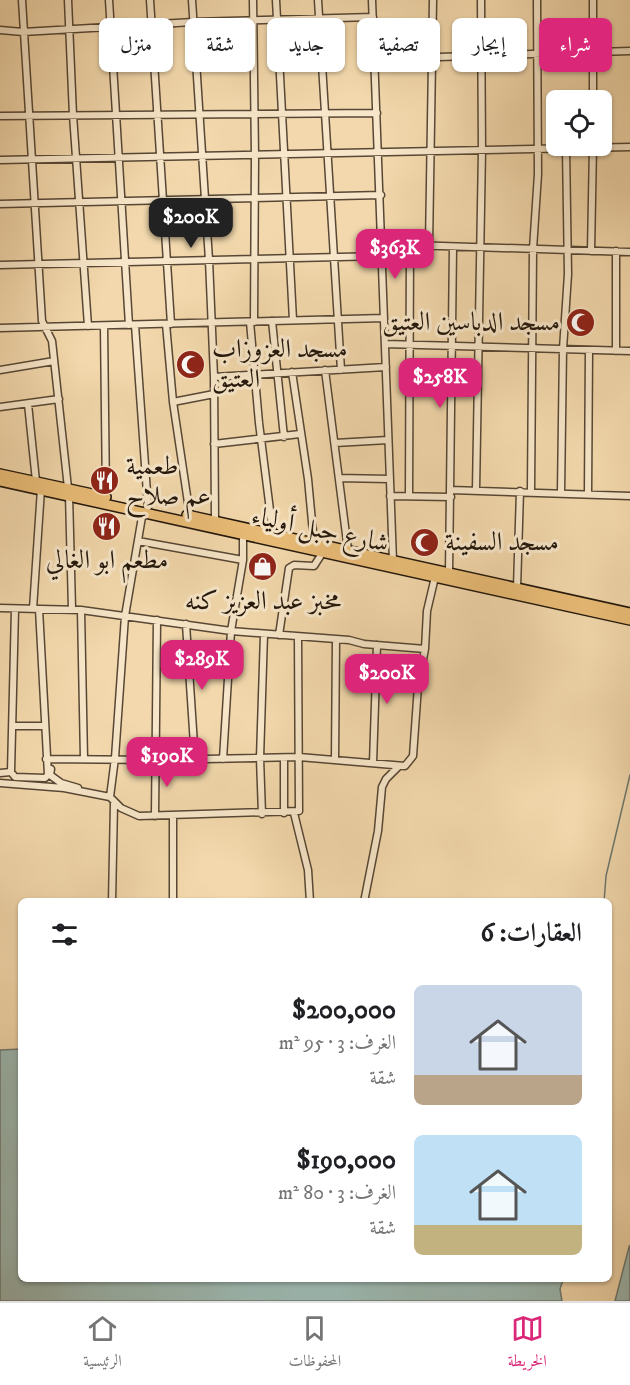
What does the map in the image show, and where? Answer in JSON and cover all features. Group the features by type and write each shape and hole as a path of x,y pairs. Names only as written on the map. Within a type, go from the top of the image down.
{"main road":[{"name":"شارع جبل أولياء","path":"0,474 243,534 630,620"},
{"name":"شارع جبل أولياء","path":"0,481 38,485"},
{"name":"شارع جبل أولياء","path":"68,492 106,497 146,509"},
{"name":"شارع جبل أولياء","path":"176,516 215,521 630,613"}],"street":[{"path":"22,0 38,265 45,327 51,337 59,399 68,492 72,609"},
{"path":"68,0 75,159 88,327"},
{"path":"109,0 110,18"},
{"path":"150,0 151,18"},
{"path":"192,0 193,18"},
{"path":"253,0 254,18"},
{"path":"276,0 276,18"},
{"path":"318,0 342,370"},
{"path":"298,18 373,17 372,0"},
{"path":"433,0 433,18"},
{"path":"481,0 481,18"},
{"path":"531,492 533,249 537,185 537,0"},
{"path":"593,0 593,18"},
{"path":"0,30 23,32 99,28"},
{"path":"612,52 630,51"},
{"path":"527,53 537,53"},
{"path":"112,898 112,800 125,616 146,509 113,72"},
{"path":"154,72 164,202 172,402 190,516"},
{"path":"196,72 209,260 214,377 215,521"},
{"path":"255,72 255,259 252,322 261,439 273,534"},
{"path":"279,72 293,320"},
{"path":"376,72 393,561"},
{"path":"429,245 432,72"},
{"path":"476,490 481,72"},
{"path":"593,90 594,72"},
{"path":"0,116 377,113"},
{"path":"612,147 630,147"},
{"path":"0,160 546,148"},
{"path":"561,492 563,349 568,274 566,156"},
{"path":"591,251 593,156"},
{"path":"0,204 164,202 381,195"},
{"path":"381,244 630,252"},
{"path":"409,496 410,245"},
{"path":"449,573 453,247"},
{"path":"616,251 616,351"},
{"path":"0,265 382,256"},
{"path":"0,328 384,318"},
{"path":"272,321 284,437"},
{"path":"104,326 106,497"},
{"path":"385,344 630,351"},
{"path":"588,493 589,350"},
{"path":"0,370 54,361"},
{"path":"214,377 386,367"},
{"path":"325,370 348,550"},
{"path":"292,372 308,479 314,543"},
{"path":"172,402 214,394"},
{"path":"0,407 59,399"},
{"path":"15,609 11,772 15,777 45,778 49,768 36,609 38,485 28,404"},
{"path":"214,444 300,434"},
{"path":"335,443 388,440"},
{"path":"339,478 389,479"},
{"path":"390,496 451,494 476,490 630,496"},
{"path":"517,588 520,491"},
{"path":"224,759 231,631 243,560 243,534"},
{"path":"138,541 243,560"},
{"path":"279,635 289,568 294,565 314,566 323,552"},
{"path":"48,759 195,760 299,757 405,766 413,756 427,611 435,577"},
{"path":"0,608 72,609 231,631 425,650"},
{"path":"81,610 84,759"},
{"path":"155,816 157,620"},
{"path":"186,624 195,760"},
{"path":"262,814 260,758 264,634"},
{"path":"48,759 50,775 55,780 112,800 128,812 139,816 294,813 300,807 298,638"},
{"path":"334,760 336,640"},
{"path":"373,763 377,645"},
{"path":"13,726 45,726"},
{"path":"284,758 284,813"},
{"path":"365,898 375,848 382,787 386,779 398,767"},
{"path":"0,773 11,772"},
{"path":"0,783 86,792"},
{"path":"294,813 308,870 310,898"},
{"path":"173,816 173,898"}],"water":[{"path":"18,1049 18,1282 562,1282 560,1289 562,1301 0,1301 0,1050"},
{"path":"630,1245 630,1301 615,1301 629,1247"}],"waterway":[{"path":"604,898 606,876 630,775"}],"place":[{"name":"مسجد الدباسين العتيق","path":"581,322"},
{"name":"مسجد العزوزاب العتيق","path":"191,364"},
{"name":"طعمية عم صلاح","path":"105,481"},
{"name":"مطعم ابو الغالي","path":"107,526"},
{"name":"مسجد السفينة","path":"424,542"},
{"name":"مخبز عبد العزيز كنه","path":"263,567"}]}
